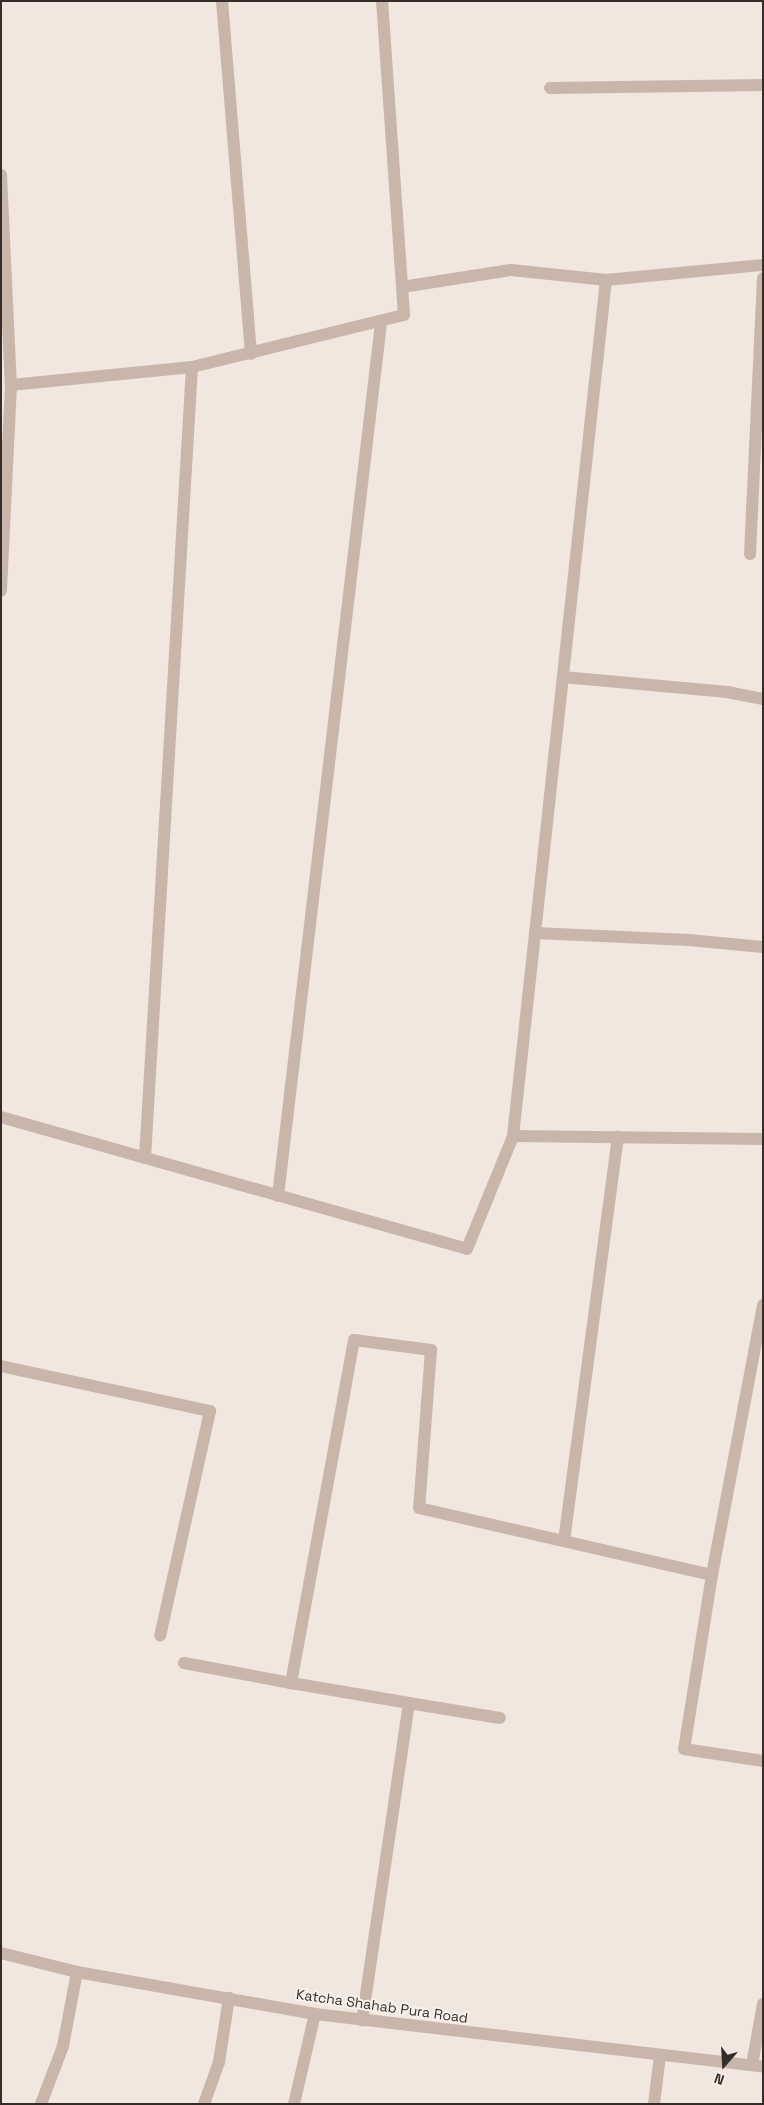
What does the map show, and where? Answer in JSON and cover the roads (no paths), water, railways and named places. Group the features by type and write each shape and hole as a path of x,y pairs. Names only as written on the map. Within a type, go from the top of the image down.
{"street":[{"path":"222,1 251,354"},
{"path":"11,385 192,367 404,316 382,1"},
{"path":"550,88 763,85"},
{"path":"1,175 11,385 3,517 1,591"},
{"path":"402,287 511,270 606,280 763,265"},
{"path":"750,554 763,278"},
{"path":"1,1118 467,1249 513,1136 606,280"},
{"path":"278,1196 381,323"},
{"path":"145,1158 192,367"},
{"path":"563,676 727,692 763,699"},
{"path":"535,933 689,940 763,947"},
{"path":"513,1136 763,1139"},
{"path":"564,1541 618,1137"},
{"path":"763,1305 712,1575 684,1749 763,1761"},
{"path":"292,1684 354,1340 431,1350 419,1508 712,1575"},
{"path":"1,1366 210,1411 160,1636"},
{"path":"184,1662 292,1684 500,1718"},
{"path":"362,2021 409,1703"},
{"name":"Katcha Shahab Pura Road","path":"1,1953 77,1972 315,2014 757,2066"},
{"path":"41,2104 63,2046 77,1972"},
{"path":"204,2104 218,2062 229,1998"},
{"path":"757,2066 763,2004"},
{"path":"294,2104 315,2014"},
{"path":"654,2104 660,2054"}]}
